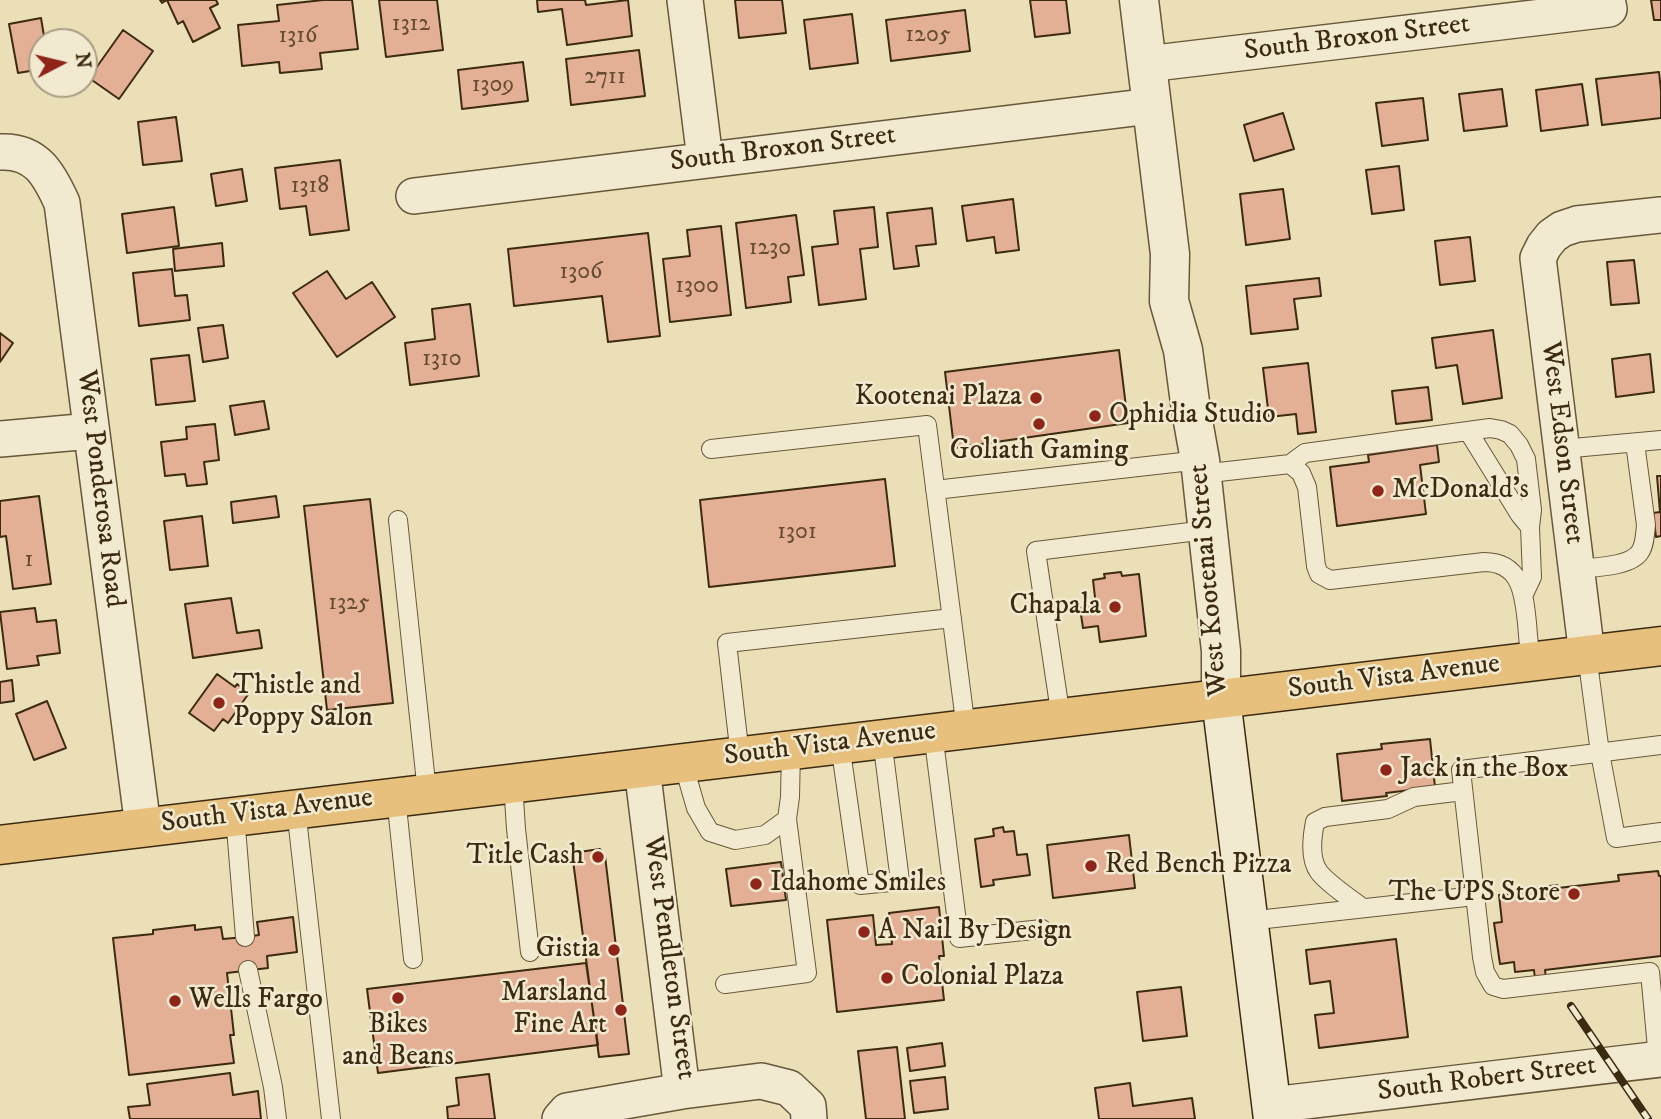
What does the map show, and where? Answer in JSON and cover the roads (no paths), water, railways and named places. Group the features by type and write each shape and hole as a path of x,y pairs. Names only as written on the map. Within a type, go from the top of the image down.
{"main road":[{"name":"South Vista Avenue","path":"0,845 1661,646"}],"street":[{"path":"685,0 705,159"},
{"name":"West Kootenai Street","path":"1139,0 1170,254 1169,301 1183,350 1200,467 1221,651 1221,699 1272,1112"},
{"name":"South Broxon Street","path":"1147,64 1608,5"},
{"name":"South Broxon Street","path":"414,196 1151,106"},
{"name":"West Ponderosa Road","path":"17,156 51,179 62,203 143,827"},
{"name":"West Edson Street","path":"1587,655 1538,258 1552,236 1562,229 1577,224 1661,215"},
{"path":"0,439 91,431"},
{"name":"West Pendleton Street","path":"642,768 682,1091 761,1081 789,1088 808,1106 809,1119"},
{"name":"South Robert Street","path":"1272,1112 1660,1059"},
{"path":"560,1119 567,1111 682,1091"}],"lane":[{"path":"711,449 927,425 952,618 950,731 959,938 1042,929"},
{"path":"935,490 1200,467 1290,464 1305,453 1490,428 1510,434 1526,459 1532,510 1532,577 1524,594"},
{"path":"1468,431 1530,527"},
{"path":"1562,449 1661,440"},
{"path":"1577,569 1625,563 1640,553 1646,525 1635,443"},
{"path":"1290,464 1301,473 1307,487 1319,575 1330,580 1495,562 1508,568 1524,594 1531,662"},
{"path":"398,520 412,795 414,959"},
{"path":"1061,718 1036,551 1206,530"},
{"path":"740,756 727,643 952,618"},
{"path":"1587,655 1600,753 1616,838 1661,832"},
{"path":"840,744 860,886 900,881 882,739"},
{"path":"1660,1059 1650,972 1503,989 1493,986 1482,957 1461,770 1661,745"},
{"path":"725,984 807,973 786,819 790,797 791,750"},
{"path":"683,763 696,808 710,832 735,840 765,835 786,819"},
{"path":"513,783 530,952"},
{"path":"1363,908 1318,872 1314,863 1311,838 1315,822 1325,817 1388,809 1414,797 1463,791"},
{"path":"296,809 331,1119"},
{"path":"235,817 245,937"},
{"path":"1248,921 1475,896"},
{"path":"248,970 277,1119"}],"railway":[{"path":"1571,1006 1648,1119"}],"place":[{"name":"Kootenai Plaza","path":"1036,398"},
{"name":"Ophidia Studio","path":"1095,416"},
{"name":"Goliath Gaming","path":"1039,424"},
{"name":"McDonald's","path":"1378,491"},
{"name":"Chapala","path":"1115,607"},
{"name":"Thistle and Poppy Salon","path":"219,703"},
{"name":"Jack in the Box","path":"1386,770"},
{"name":"Title Cash","path":"598,857"},
{"name":"Red Bench Pizza","path":"1091,866"},
{"name":"Idahome Smiles","path":"756,884"},
{"name":"The UPS Store","path":"1574,894"},
{"name":"A Nail By Design","path":"864,932"},
{"name":"Gistia","path":"614,950"},
{"name":"Colonial Plaza","path":"887,978"},
{"name":"Bikes and Beans","path":"398,998"},
{"name":"Wells Fargo","path":"175,1001"},
{"name":"Marsland Fine Art","path":"621,1010"}]}
